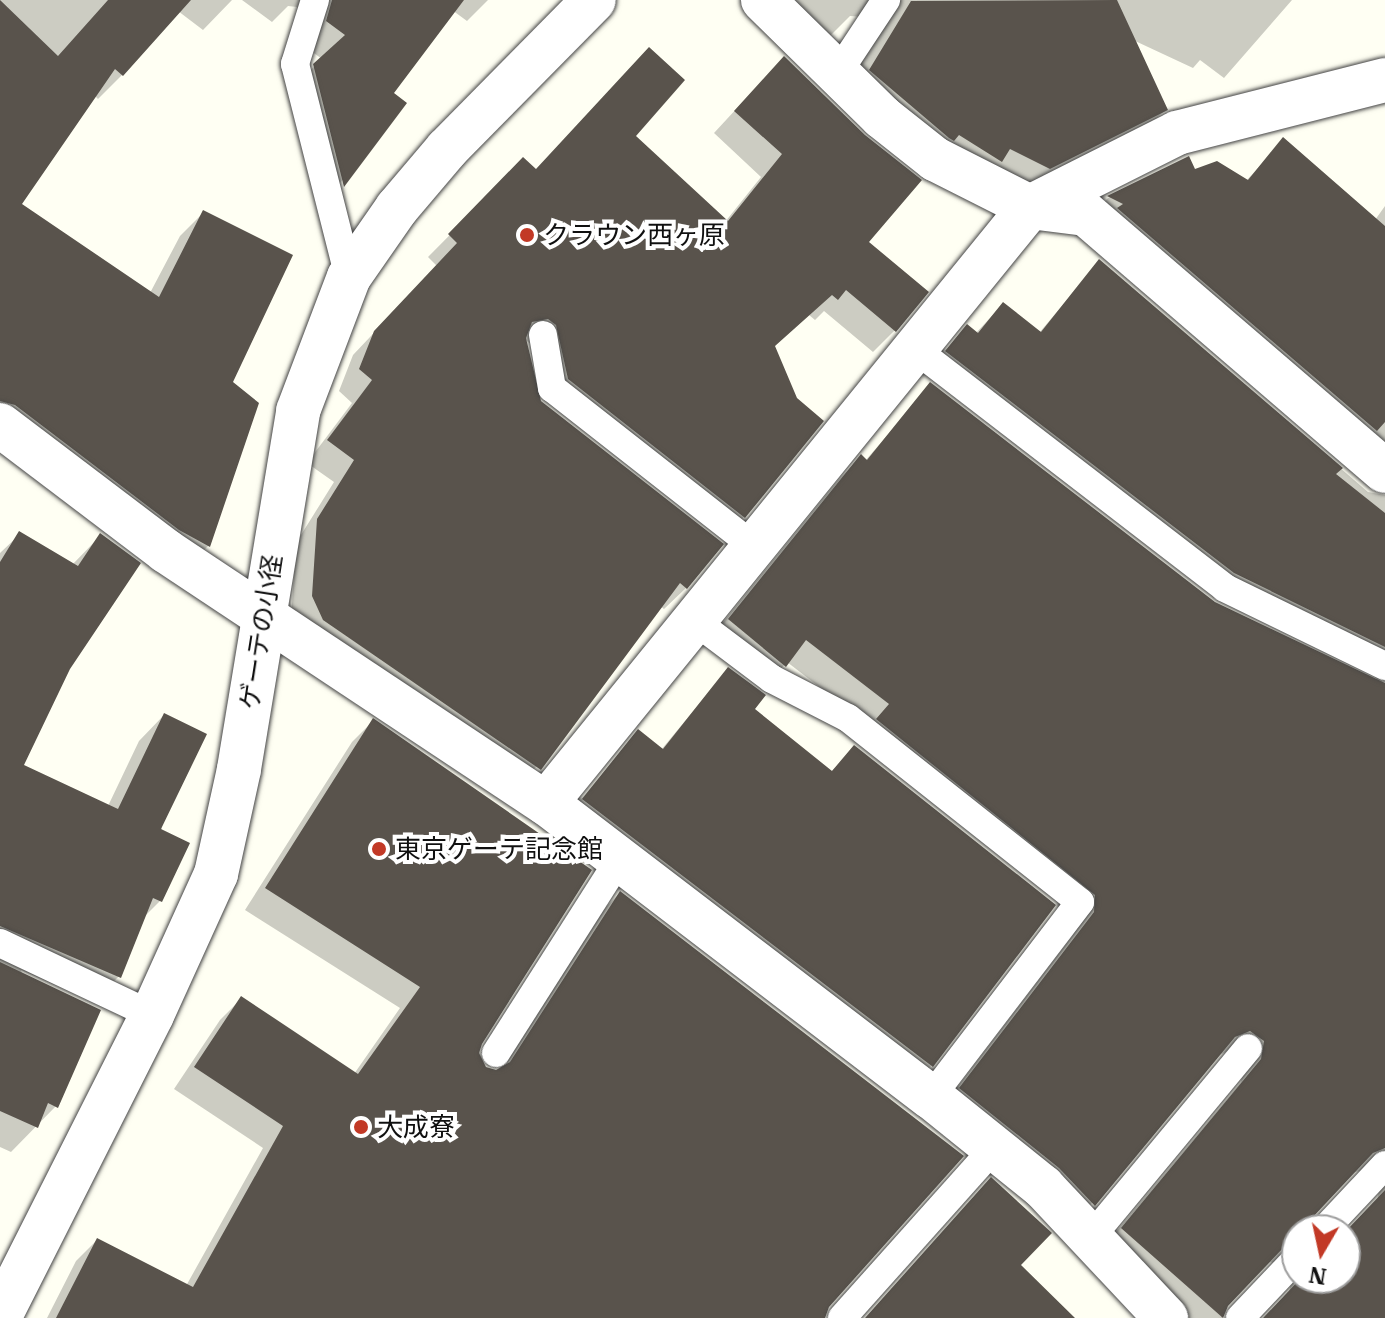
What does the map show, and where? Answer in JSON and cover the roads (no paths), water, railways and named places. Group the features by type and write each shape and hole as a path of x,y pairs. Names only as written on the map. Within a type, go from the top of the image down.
{"street":[{"name":"ゲーテの小径","path":"6,1315 152,1015 216,874 266,614 298,411 349,277 397,208 447,149 594,0"},
{"path":"763,0 837,74 935,159 1030,207 1086,214 1385,471"},
{"path":"546,803 1030,207 1177,133 1385,80"},
{"path":"0,425 166,551 266,614 546,803 996,1146 1092,1236 1166,1318"}],"lane":[{"path":"315,0 295,64 349,277"},
{"path":"837,74 886,0"},
{"path":"543,335 552,388 755,547"},
{"path":"915,349 1225,588 1385,666"},
{"path":"695,621 772,679 848,718 1080,902 931,1097"},
{"path":"496,1053 619,860"},
{"path":"0,943 152,1015"},
{"path":"1092,1236 1248,1048"},
{"path":"842,1318 996,1146"},
{"path":"1339,1214 1385,1165"},
{"path":"1240,1318 1281,1275"}],"place":[{"name":"クラウン西ヶ原","path":"527,235"},
{"name":"東京ゲーテ記念館","path":"379,849"},
{"name":"大成寮","path":"361,1127"}]}
